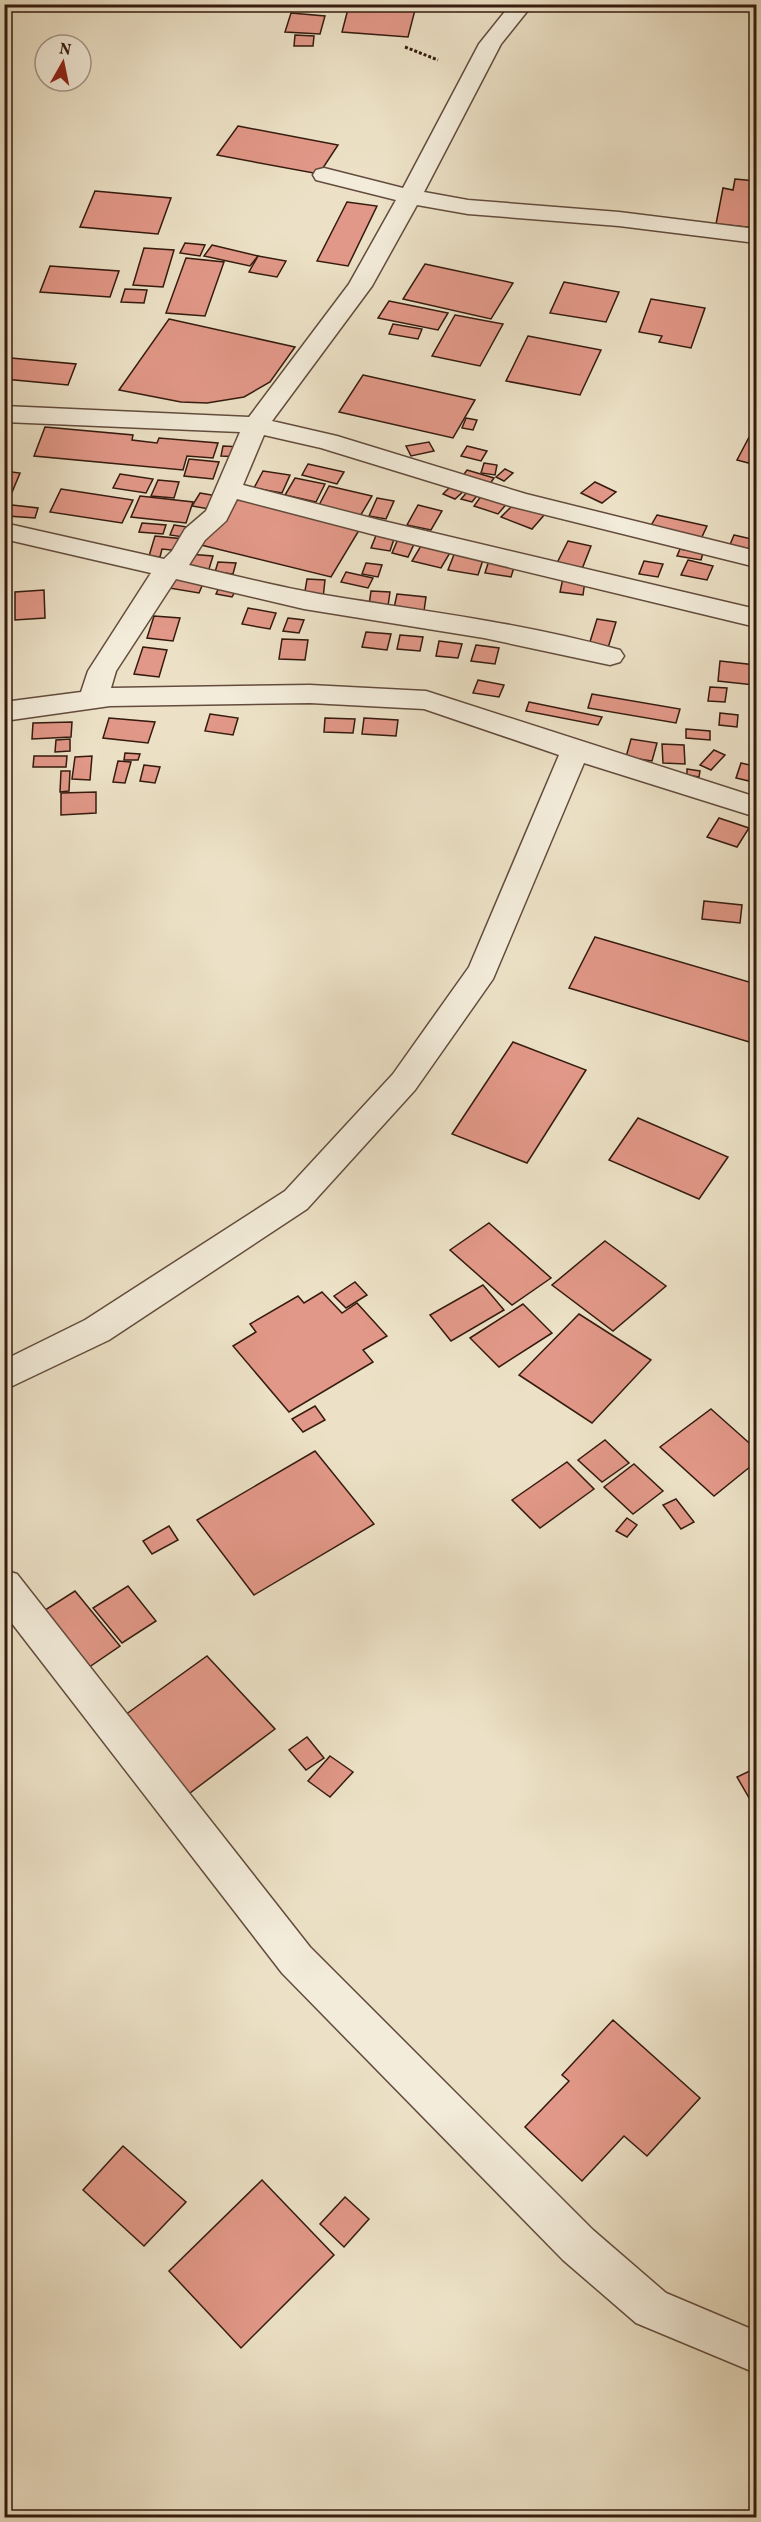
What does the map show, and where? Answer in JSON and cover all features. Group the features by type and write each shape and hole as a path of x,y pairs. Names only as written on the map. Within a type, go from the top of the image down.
{"street":[{"path":"93,699 102,670 170,568 183,556 194,535 217,515 256,425 360,286 410,197 490,44 523,4"},
{"path":"324,175 410,197 468,207 629,220 756,236"},
{"path":"4,414 256,425 328,442 519,500 756,559"},
{"path":"229,489 378,528 756,618"},
{"path":"4,531 314,602 543,640 610,656"},
{"path":"4,712 110,697 310,694 426,700 574,750 756,807"},
{"path":"4,1376 97,1330 296,1200 404,1082 482,970 574,750"},
{"path":"4,1585 296,1960 578,2245 651,2308 756,2352"}],"building":[{"path":"349,5 415,10 408,37 342,32"},
{"path":"291,13 325,16 320,34 285,32"},
{"path":"295,35 314,36 313,46 294,46"},
{"path":"238,126 338,145 319,174 217,155"},
{"path":"735,179 756,181 756,228 716,224 723,188 733,190"},
{"path":"95,191 171,198 158,234 80,227"},
{"path":"347,202 377,206 348,266 317,261"},
{"path":"185,243 205,245 200,256 180,253"},
{"path":"212,245 258,256 250,266 204,256"},
{"path":"144,248 174,250 163,287 133,285"},
{"path":"258,256 286,261 277,277 249,272"},
{"path":"186,258 224,262 205,316 166,313"},
{"path":"425,264 513,283 491,319 403,299"},
{"path":"50,266 119,271 110,297 40,292"},
{"path":"564,282 619,292 606,322 550,313"},
{"path":"125,289 147,290 144,303 121,302"},
{"path":"651,299 705,308 691,348 659,342 662,336 639,332"},
{"path":"389,301 448,313 438,330 378,318"},
{"path":"455,315 503,324 480,366 432,356"},
{"path":"169,319 295,347 270,382 244,397 207,403 181,402 119,390"},
{"path":"393,324 422,329 418,339 389,334"},
{"path":"528,336 601,350 580,395 506,381"},
{"path":"11,358 76,364 68,385 4,379"},
{"path":"363,375 475,400 453,438 339,412"},
{"path":"466,418 477,420 473,430 462,428"},
{"path":"756,424 756,465 737,460"},
{"path":"45,427 133,435 132,440 157,443 159,438 218,443 213,458 187,456 183,470 34,456"},
{"path":"429,442 434,451 411,456 406,446"},
{"path":"223,446 242,447 241,457 221,456"},
{"path":"467,446 487,451 481,461 461,456"},
{"path":"189,459 219,462 213,479 184,476"},
{"path":"484,463 497,465 495,475 481,473"},
{"path":"308,464 344,472 337,484 302,475"},
{"path":"505,469 513,473 504,481 496,477"},
{"path":"467,470 494,478 490,484 462,477"},
{"path":"4,471 20,473 5,509 4,509"},
{"path":"263,471 290,475 282,493 254,488"},
{"path":"120,474 153,479 146,493 113,488"},
{"path":"295,478 325,484 316,502 285,495"},
{"path":"158,480 179,482 174,498 151,496"},
{"path":"595,482 616,492 602,503 581,493"},
{"path":"454,483 467,488 455,499 443,494"},
{"path":"329,486 372,496 359,518 317,509"},
{"path":"61,489 133,500 122,523 50,512"},
{"path":"470,489 480,492 472,502 461,499"},
{"path":"484,492 509,501 498,514 474,506"},
{"path":"200,493 223,497 215,510 192,506"},
{"path":"140,496 193,502 186,523 131,517"},
{"path":"233,496 361,527 331,577 201,545"},
{"path":"377,498 394,501 386,519 369,516"},
{"path":"515,503 545,514 532,529 501,517"},
{"path":"12,505 38,508 35,518 8,516"},
{"path":"418,505 442,511 431,530 407,525"},
{"path":"657,515 707,526 700,541 649,529"},
{"path":"142,523 166,525 163,534 139,532"},
{"path":"174,525 194,528 190,538 170,535"},
{"path":"377,533 395,536 390,551 371,548"},
{"path":"734,535 756,540 756,554 729,547"},
{"path":"155,536 184,539 181,551 162,549 160,557 149,556"},
{"path":"398,539 415,542 408,557 392,553"},
{"path":"568,541 591,546 582,569 557,563"},
{"path":"422,544 451,551 441,568 412,561"},
{"path":"680,549 703,553 701,560 677,556"},
{"path":"455,552 484,557 478,575 448,570"},
{"path":"188,554 213,556 209,569 184,567"},
{"path":"490,557 516,561 511,577 485,573"},
{"path":"688,560 713,566 707,580 681,575"},
{"path":"644,561 663,564 658,577 639,574"},
{"path":"218,562 236,563 233,574 215,572"},
{"path":"366,563 382,565 378,577 362,574"},
{"path":"346,572 373,578 368,588 341,582"},
{"path":"174,575 205,579 199,593 169,588"},
{"path":"563,578 585,581 583,595 560,592"},
{"path":"307,579 325,580 323,598 304,597"},
{"path":"220,585 237,588 232,597 216,594"},
{"path":"44,590 45,618 15,620 15,592"},
{"path":"371,591 390,592 388,606 369,605"},
{"path":"397,594 426,597 424,611 394,608"},
{"path":"248,608 276,613 270,629 242,624"},
{"path":"154,616 180,618 173,641 147,638"},
{"path":"288,618 304,620 299,633 283,631"},
{"path":"597,619 616,622 608,648 589,645"},
{"path":"366,632 391,634 387,650 362,647"},
{"path":"400,635 423,637 420,651 397,649"},
{"path":"282,639 308,640 305,660 279,659"},
{"path":"439,641 462,644 458,658 436,656"},
{"path":"476,645 499,648 495,664 471,661"},
{"path":"143,647 167,650 159,677 134,674"},
{"path":"720,661 756,665 754,685 718,681"},
{"path":"478,680 504,685 499,697 473,693"},
{"path":"710,687 727,688 725,702 708,701"},
{"path":"592,694 680,709 676,723 588,708"},
{"path":"529,702 602,717 598,725 526,711"},
{"path":"720,713 738,715 737,727 719,725"},
{"path":"210,714 238,718 233,735 205,731"},
{"path":"109,718 155,722 148,743 103,738"},
{"path":"325,718 355,719 353,733 324,732"},
{"path":"364,718 398,720 396,736 362,734"},
{"path":"72,722 71,737 32,739 33,723"},
{"path":"686,729 710,731 710,740 686,738"},
{"path":"70,739 70,751 55,752 56,740"},
{"path":"631,739 657,743 652,761 626,757"},
{"path":"662,744 684,745 685,764 663,763"},
{"path":"714,750 725,755 711,770 700,765"},
{"path":"125,753 140,754 138,760 124,760"},
{"path":"34,756 67,756 66,767 33,767"},
{"path":"92,756 90,780 72,779 75,757"},
{"path":"118,761 131,762 125,783 113,782"},
{"path":"741,763 754,766 749,781 736,778"},
{"path":"144,765 160,767 155,783 140,781"},
{"path":"687,769 700,771 699,777 687,775"},
{"path":"61,771 70,771 69,791 60,792"},
{"path":"96,792 96,813 61,815 61,793"},
{"path":"719,818 749,828 737,847 707,837"},
{"path":"704,901 742,905 740,923 702,919"},
{"path":"595,937 756,984 756,1044 569,988"},
{"path":"513,1042 586,1070 527,1163 452,1134"},
{"path":"638,1118 728,1157 699,1199 609,1160"},
{"path":"489,1223 551,1278 512,1305 450,1250"},
{"path":"605,1241 666,1286 613,1331 552,1285"},
{"path":"355,1282 367,1295 346,1308 334,1296"},
{"path":"483,1285 504,1310 451,1341 430,1315"},
{"path":"322,1292 342,1313 357,1303 387,1336 363,1350 373,1362 289,1412 233,1346 256,1332 250,1324 298,1296 304,1303"},
{"path":"523,1304 552,1333 499,1367 470,1338"},
{"path":"579,1314 651,1360 592,1423 519,1375"},
{"path":"315,1406 325,1420 303,1432 292,1419"},
{"path":"711,1409 756,1449 756,1462 714,1496 660,1447"},
{"path":"605,1440 629,1463 602,1482 578,1460"},
{"path":"315,1451 374,1524 254,1595 197,1520"},
{"path":"567,1462 594,1489 540,1528 512,1500"},
{"path":"634,1464 663,1491 633,1514 604,1487"},
{"path":"676,1499 694,1522 681,1529 663,1505"},
{"path":"627,1518 637,1525 627,1537 616,1531"},
{"path":"169,1526 178,1540 152,1554 143,1541"},
{"path":"128,1586 156,1621 122,1643 93,1608"},
{"path":"75,1591 120,1646 76,1676 31,1619"},
{"path":"207,1656 275,1729 186,1796 118,1720"},
{"path":"307,1737 324,1758 306,1770 289,1750"},
{"path":"330,1756 353,1772 330,1797 308,1781"},
{"path":"756,1768 756,1810 737,1777"},
{"path":"613,2020 700,2098 647,2156 624,2136 582,2181 525,2127 569,2081 562,2075"},
{"path":"123,2146 186,2202 144,2246 83,2190"},
{"path":"262,2180 334,2255 241,2348 169,2271"},
{"path":"345,2197 369,2219 344,2247 320,2224"}]}
